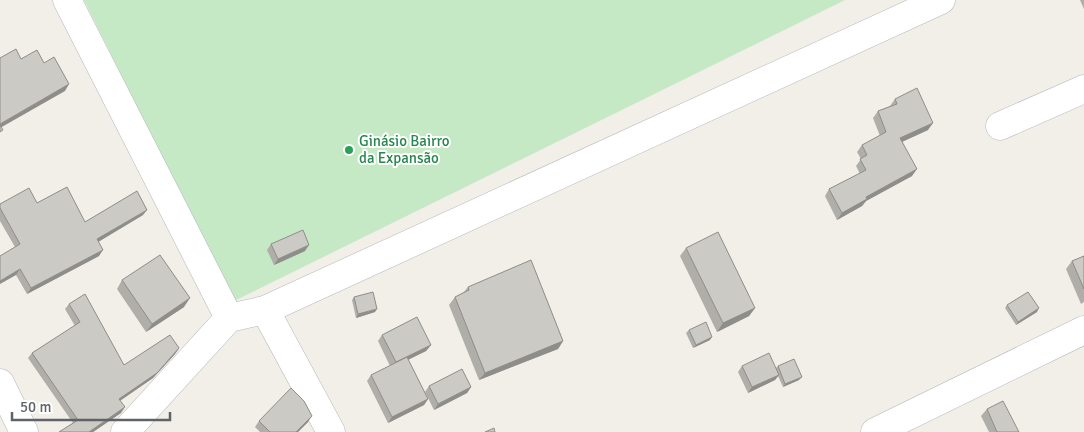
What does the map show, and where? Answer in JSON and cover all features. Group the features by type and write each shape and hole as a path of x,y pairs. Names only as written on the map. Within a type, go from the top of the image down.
{"street":[{"path":"67,0 229,318"},
{"path":"126,432 229,318 265,310 941,0"},
{"path":"1000,126 1084,90"},
{"path":"265,310 331,432"},
{"path":"875,432 1084,330"},
{"path":"0,384 24,432"}],"green space":[{"name":"Ginásio Bairro da Expansão","path":"84,0 845,0 234,301"}],"building":[{"path":"16,49 21,59 37,50 44,63 54,57 69,84 0,124 0,58"},
{"path":"917,88 933,123 900,138 917,169 866,197 867,199 842,213 829,189 866,170 860,159 867,155 862,145 886,132 878,111 897,104 895,99"},
{"path":"67,187 85,222 137,191 147,210 97,239 103,250 31,288 20,269 0,281 0,256 20,244 0,208 0,204 29,188 37,203"},
{"path":"303,230 309,245 278,259 271,244"},
{"path":"718,232 755,308 723,323 686,248"},
{"path":"160,255 190,298 152,324 122,280"},
{"path":"1084,256 1084,289 1072,261"},
{"path":"531,260 563,341 485,373 455,297 469,290 468,287"},
{"path":"373,292 377,309 358,314 354,297"},
{"path":"1028,292 1039,308 1018,322 1007,305"},
{"path":"85,294 124,365 170,335 179,348 157,373 119,399 125,407 89,432 59,432 78,420 32,353 80,322 69,304"},
{"path":"417,317 431,345 396,362 382,335"},
{"path":"706,322 712,337 696,345 689,330"},
{"path":"769,353 779,375 752,387 742,366"},
{"path":"407,357 428,399 392,417 371,375"},
{"path":"794,359 802,377 785,384 778,366"},
{"path":"462,369 471,387 438,404 429,386"},
{"path":"291,388 304,401 312,416 296,432 270,432 259,421"},
{"path":"1003,401 1019,432 997,432 987,409"},
{"path":"494,428 495,432 485,432"}],"place":[{"name":"Ginásio Bairro da Expansão","path":"349,150"}]}
